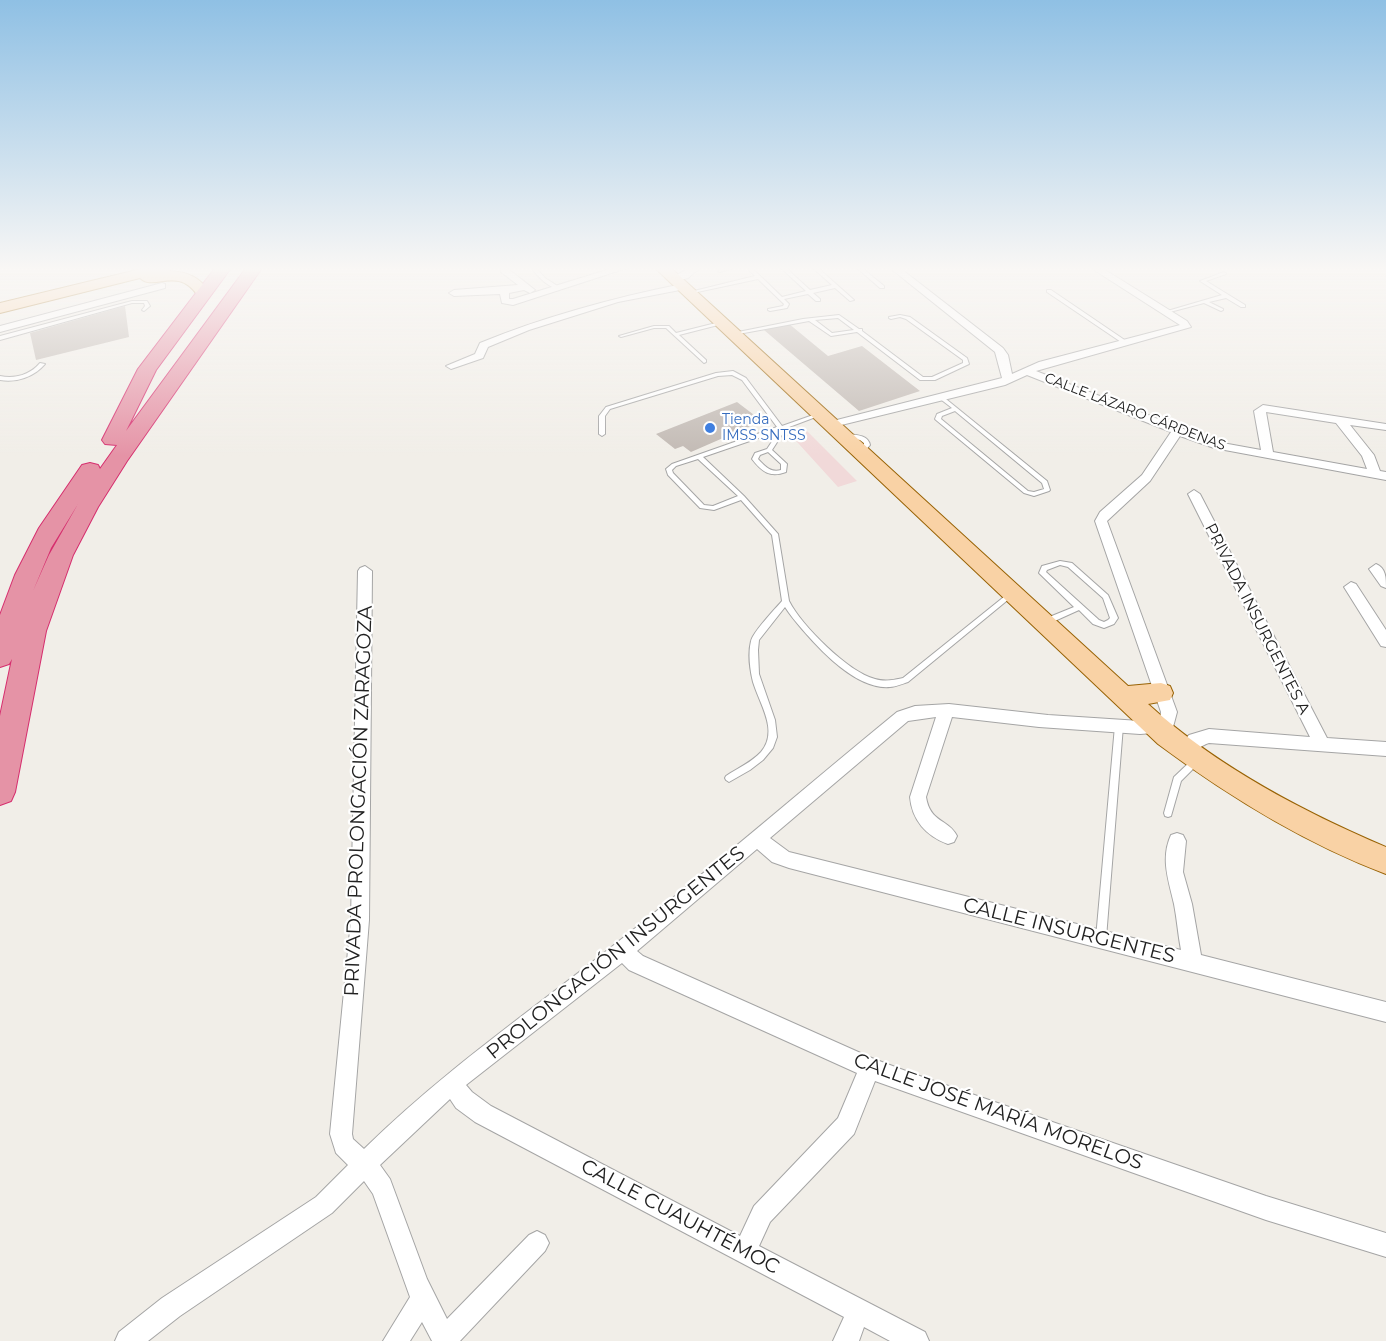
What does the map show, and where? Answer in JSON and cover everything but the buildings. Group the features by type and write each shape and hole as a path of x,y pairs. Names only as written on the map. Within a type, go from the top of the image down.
{"highway":[{"path":"112,440 147,369 175,331"},
{"path":"0,657 16,604 40,546 58,516 112,440 194,331"},
{"path":"0,792 31,639 49,582 68,540 201,331"},
{"path":"68,540 139,454 227,331"}],"main road":[{"path":"729,331 1155,726 1191,754 1276,810 1386,861"},
{"path":"1122,696 1161,693"}],"street":[{"path":"451,366 479,356 484,345 518,331"},
{"path":"974,331 1003,355 1008,381"},
{"path":"829,425 1008,381 1043,364 1171,331"},
{"name":"CALLE LÁZARO CÁRDENAS","path":"1026,371 1225,448 1380,475"},
{"path":"1268,456 1260,411 1263,408 1386,427"},
{"path":"1339,419 1368,455 1380,475"},
{"path":"1155,726 1162,725 1169,720 1169,712 1101,521 1104,515 1146,478 1177,431"},
{"name":"PRIVADA INSURGENTES A","path":"1194,494 1321,743"},
{"path":"1376,569 1386,583"},
{"name":"PRIVADA PROLONGACIÓN ZARAGOZA","path":"365,571 360,920 341,1134 344,1145 364,1164 382,1187 417,1285 444,1341"},
{"path":"1351,587 1386,642"},
{"name":"PROLONGACIÓN INSURGENTES","path":"129,1341 171,1307 324,1205 405,1124 452,1083 622,951 903,716 914,711 946,711 1042,721 1155,726"},
{"path":"946,711 918,797 919,808 924,819 948,837"},
{"path":"1191,754 1195,740 1209,736 1386,749"},
{"name":"CALLE INSURGENTES","path":"758,839 778,856 789,860 1386,1012"},
{"path":"1177,841 1174,872 1183,904 1192,962"},
{"name":"CALLE JOSÉ MARÍA MORELOS","path":"622,951 636,963 870,1068 1255,1204 1386,1245"},
{"path":"745,1251 762,1214 846,1126 870,1068"},
{"name":"CALLE CUAUHTÉMOC","path":"452,1083 464,1100 483,1114 916,1341"},
{"path":"444,1341 537,1243"},
{"path":"396,1341 424,1297"},
{"path":"846,1341 859,1311"}],"lane":[{"path":"0,338 24,331"},
{"path":"621,336 642,331"},
{"path":"672,331 704,361"},
{"path":"677,334 705,331"},
{"path":"825,331 831,335 857,331"},
{"path":"861,331 922,379 933,379 966,364 964,359 925,331"},
{"path":"1108,331 1126,343"},
{"path":"0,378 7,380 30,374 42,364"},
{"path":"602,434 602,416 608,408 726,373 733,373 744,379 781,428 781,434 769,450 757,454 757,461 769,472 777,474 784,471 784,464 769,450"},
{"path":"941,397 1045,483 1047,490 1038,494 1026,492 938,419 939,415 955,409"},
{"path":"742,497 710,509 699,505 668,471 674,465 781,428 829,425"},
{"path":"698,456 742,497 775,534 786,601 813,637 840,663 869,680 889,685 905,680 1012,594"},
{"path":"1062,563 1070,565 1108,600 1114,618 1107,624 1101,624 1080,607 1043,575 1042,570 1062,563"},
{"path":"729,778 762,756 771,745 773,728 757,681 754,645 759,633 786,601"},
{"path":"1043,623 1080,607"},
{"path":"1101,938 1119,726"},
{"path":"1168,813 1177,779 1191,754"}],"shaded area":[{"path":"803,427 857,481 838,487 788,432"}],"place":[{"name":"Tienda IMSS SNTSS","path":"710,428"}]}
